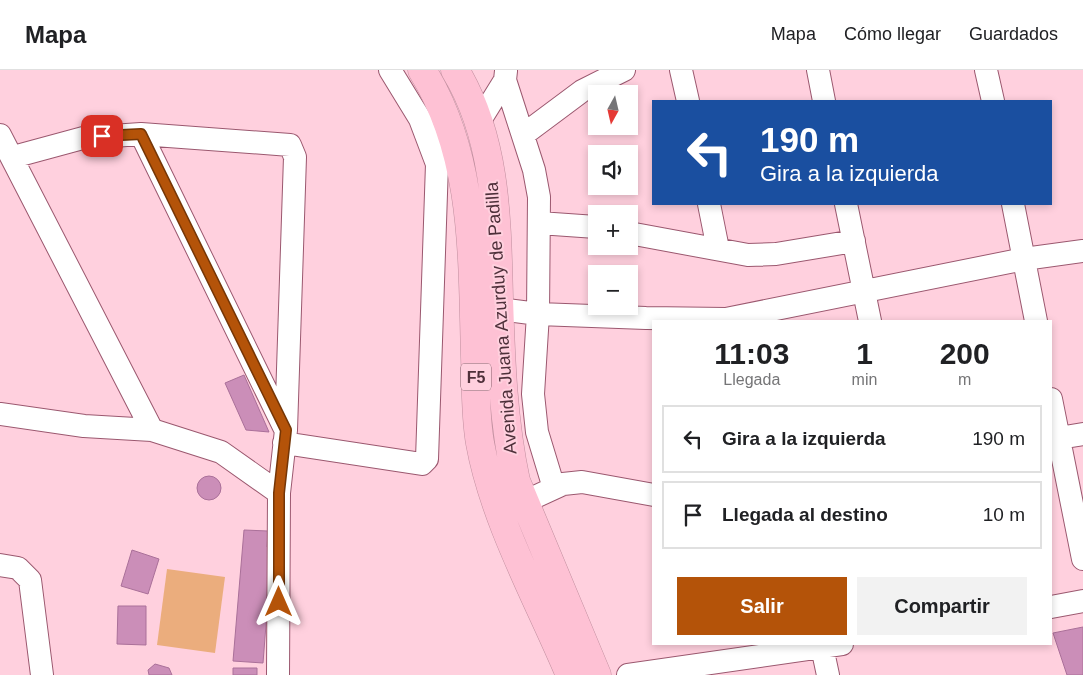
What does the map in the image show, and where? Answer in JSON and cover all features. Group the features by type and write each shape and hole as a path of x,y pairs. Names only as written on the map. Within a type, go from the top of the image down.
{"highway":[{"name":"Avenida Juana Azurduy de Padilla","path":"422,70 448,126 465,184 503,392 509,450 516,481 523,502 597,675"},
{"name":"Avenida Juana Azurduy de Padilla","path":"456,70 479,122 490,164 496,215 487,309 480,440 487,474 499,514 570,675"}],"street":[{"path":"285,437 422,464 428,459 437,164 420,118 390,70"},
{"path":"523,135 582,91 624,70"},
{"path":"681,70 688,100"},
{"path":"818,70 824,100"},
{"path":"986,70 993,100"},
{"path":"479,122 505,75"},
{"path":"505,75 534,170 539,197 538,314 533,394 537,432 554,488"},
{"path":"141,134 285,437"},
{"path":"13,158 83,138 141,134 290,145 295,157 285,437 279,493 278,675"},
{"path":"0,136 152,430"},
{"path":"709,205 718,249"},
{"path":"846,205 870,320"},
{"path":"1013,205 1036,320"},
{"path":"539,223 588,226"},
{"path":"638,235 748,255 776,254 854,242"},
{"path":"487,309 538,314 726,320 1024,259 1083,251"},
{"path":"1052,404 1083,559"},
{"path":"0,414 84,426 152,430 221,452 279,493"},
{"path":"1059,438 1083,434"},
{"path":"499,514 563,484 582,482 652,495"},
{"path":"0,566 18,568 30,580 42,675"},
{"path":"1052,607 1083,601"},
{"path":"635,675 771,649 832,645 828,675"}],"shaded area":[{"path":"167,569 225,577 215,653 157,645"}],"building":[{"path":"244,375 269,432 246,430 225,383"},
{"path":"209,476 214,477 220,483 220,493 214,499 209,500 204,499 198,493 197,488 198,483 204,477"},
{"path":"244,530 268,531 267,547 272,548 263,663 233,661"},
{"path":"132,550 159,559 148,594 121,586"},
{"path":"118,606 146,606 146,645 117,644"},
{"path":"1083,627 1083,675 1067,675 1053,633"},
{"path":"155,664 169,668 172,675 149,675 148,670"},
{"path":"233,668 257,668 257,675 233,675"}],"route":[{"path":"102,136 141,134 286,430 279,493 279,602"}]}
